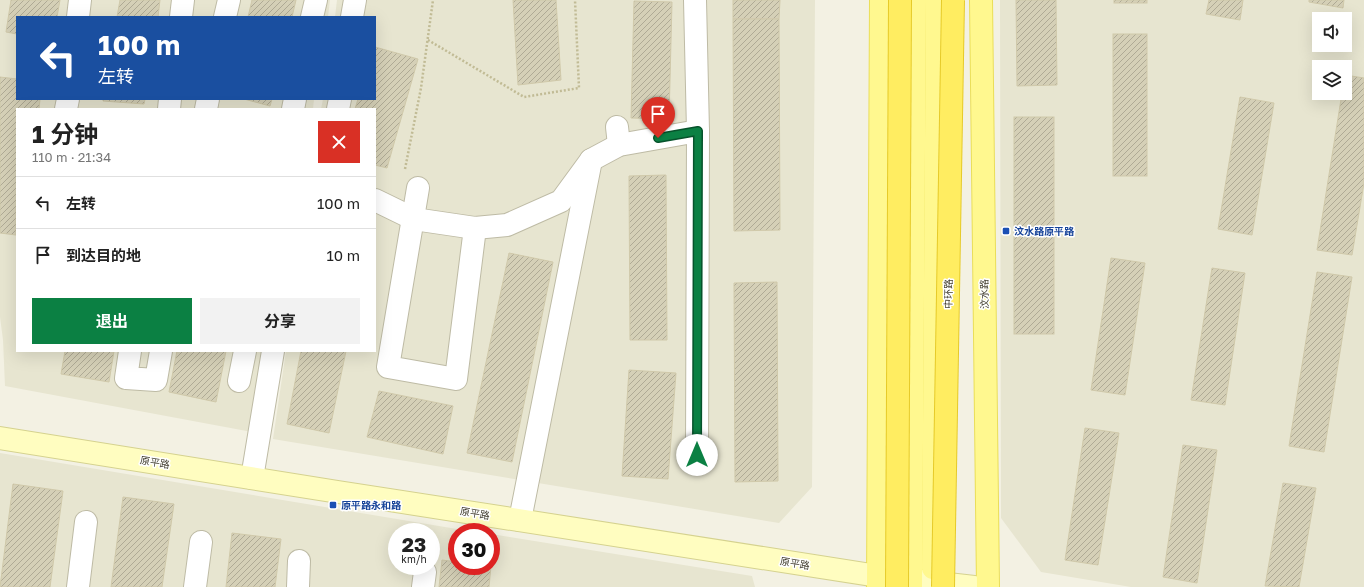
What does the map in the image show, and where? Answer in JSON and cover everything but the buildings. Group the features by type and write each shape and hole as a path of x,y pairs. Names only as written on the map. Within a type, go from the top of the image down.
{"highway":[{"path":"900,0 906,584"},
{"name":"中环路","path":"936,585 953,0"}],"main road":[{"path":"906,584 915,0"},
{"path":"936,585 937,0"},
{"name":"汶水路","path":"981,0 988,587"},
{"path":"882,8 914,92"},
{"path":"878,581 882,8"}],"street":[{"path":"78,16 80,0"},
{"path":"181,16 183,0"},
{"path":"225,16 229,0"},
{"path":"312,16 316,0"},
{"path":"352,16 355,0"},
{"path":"695,0 698,131 697,455"},
{"path":"376,200 414,219 476,228 507,225 560,200 591,160 618,136 698,131"},
{"path":"520,520 591,160"},
{"path":"412,180 414,219 388,367 456,379 476,228"},
{"path":"130,352 126,378 156,380 161,352"},
{"path":"239,381 245,352"},
{"path":"252,478 273,352"},
{"name":"原平路","path":"0,438 520,520 878,581 906,584 974,587"},
{"path":"78,587 86,522"},
{"path":"196,587 201,542"},
{"path":"298,587 300,561"}],"path":[{"path":"412,180 421,88 433,0"},
{"path":"428,40 524,98 580,88 575,0"}],"shaded area":[{"path":"0,0 330,0 328,16 16,16 16,100 314,100 313,108 16,108 16,352 267,352 252,432 5,386 3,340 0,317"},
{"path":"337,0 815,0 812,487 779,523 273,439 286,352 376,352 376,108 321,108 323,100 376,100 376,16 335,16"},
{"path":"1000,0 1364,0 1364,587 1131,587 1041,572 1001,518"},
{"path":"0,453 421,523 388,523 388,575 440,575 440,526 448,528 448,575 500,575 500,535 752,576 755,587 0,587"}],"place":[{"name":"汶水路原平路","path":"1006,231"},
{"name":"原平路永和路","path":"333,505"}],"route":[{"path":"658,138 698,131 697,455"}]}
